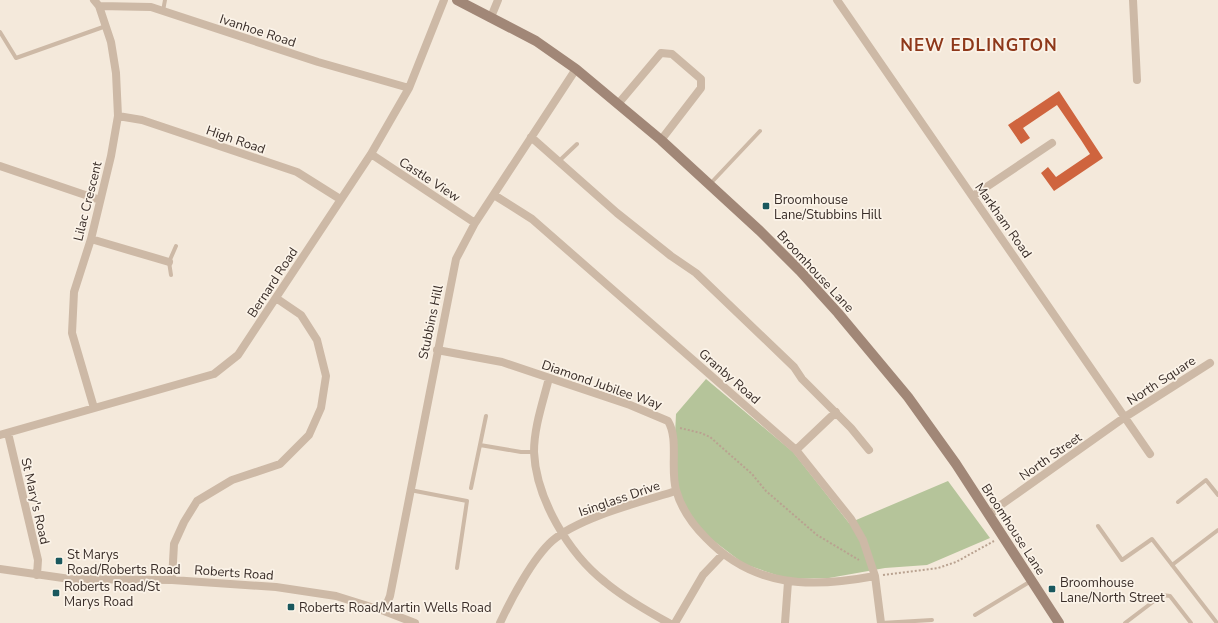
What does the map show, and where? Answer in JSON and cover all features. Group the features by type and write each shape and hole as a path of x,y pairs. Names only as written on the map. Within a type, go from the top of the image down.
{"street":[{"name":"Bernard Road","path":"4,434 214,374 238,355 371,154 409,88 444,0"},
{"name":"Broomhouse Lane","path":"457,0 536,40 576,69 661,140 790,261 838,314 908,397 956,464 1059,623"},
{"path":"491,17 498,0"},
{"name":"Markham Road","path":"837,0 1150,454"},
{"path":"1132,0 1138,80"},
{"name":"Ivanhoe Road","path":"96,3 151,7 318,62 409,88"},
{"name":"Lilac Crescent","path":"94,408 72,334 74,292 91,239 118,116 116,73 111,42 96,3"},
{"path":"618,104 661,53 672,54 701,79 701,88 661,140"},
{"name":"Stubbins Hill","path":"384,611 390,596 456,259 475,223 576,69"},
{"name":"High Road","path":"118,116 142,120 297,172 340,199"},
{"path":"531,137 617,213 671,256 696,273 794,367 802,379 836,412 869,450"},
{"path":"973,196 1052,144"},
{"name":"Castle View","path":"371,154 475,223"},
{"path":"0,166 100,200"},
{"name":"Granby Road","path":"494,195 538,224 796,450 851,519 863,540 875,576 881,623"},
{"path":"91,239 169,262"},
{"path":"172,580 174,544 184,522 197,501 232,480 280,464 309,435 321,408 326,376 317,340 301,315 276,298"},
{"name":"Diamond Jubilee Way","path":"437,350 502,362 630,404 663,418 671,426 673,433 673,476 676,491 685,511 693,523 723,554 756,573 788,582 828,582 875,576"},
{"name":"North Square","path":"1125,417 1210,363"},
{"path":"549,378 535,429 534,452 537,478 546,504 577,553 604,582 628,600 669,623"},
{"path":"796,450 836,412"},
{"name":"North Street","path":"990,515 998,507 1125,417"},
{"name":"St Mary's Road","path":"4,434 38,560 37,575"},
{"name":"Isinglass Drive","path":"500,623 519,586 552,541 563,533 595,517 676,491"},
{"path":"676,623 702,575 723,554"},
{"name":"Roberts Road","path":"0,569 70,579 172,580 276,587 336,596 384,611 412,622"},
{"path":"785,623 788,582"}],"lane":[{"path":"163,11 165,0"},
{"path":"0,32 16,58 106,26"},
{"path":"709,184 760,131"},
{"path":"558,162 577,144"},
{"path":"171,276 169,262 176,246"},
{"path":"472,488 486,416"},
{"path":"480,445 521,452 534,452"},
{"path":"1178,502 1206,480 1218,495"},
{"path":"410,490 466,501 457,568"},
{"path":"1098,526 1122,560 1152,539 1216,623"},
{"path":"1172,565 1218,530"},
{"path":"975,615 1031,580"},
{"path":"1126,623 1162,596 1170,596 1191,623"},
{"path":"881,623 932,620"}],"path":[{"path":"671,426 710,437 752,474 766,490 817,535 865,563 871,563"},
{"path":"875,576 938,568 956,562 1003,536"}],"green space":[{"path":"706,379 793,452 849,523 948,481 990,538 927,565 885,568 829,578 788,579 744,564 702,532 687,511 673,477 676,414"}],"building":[{"path":"1059,91 1103,158 1054,191 1041,173 1048,167 1056,177 1090,154 1057,105 1023,128 1030,138 1021,144 1008,125"}],"place":[{"name":"Broomhouse Lane/Stubbins Hill","path":"766,206"},
{"name":"St Marys Road/Roberts Road","path":"59,561"},
{"name":"Broomhouse Lane/North Street","path":"1052,589"},
{"name":"Roberts Road/St Marys Road","path":"56,593"},
{"name":"Roberts Road/Martin Wells Road","path":"291,607"}],"district":[{"name":"NEW EDLINGTON","path":"979,45"}]}
